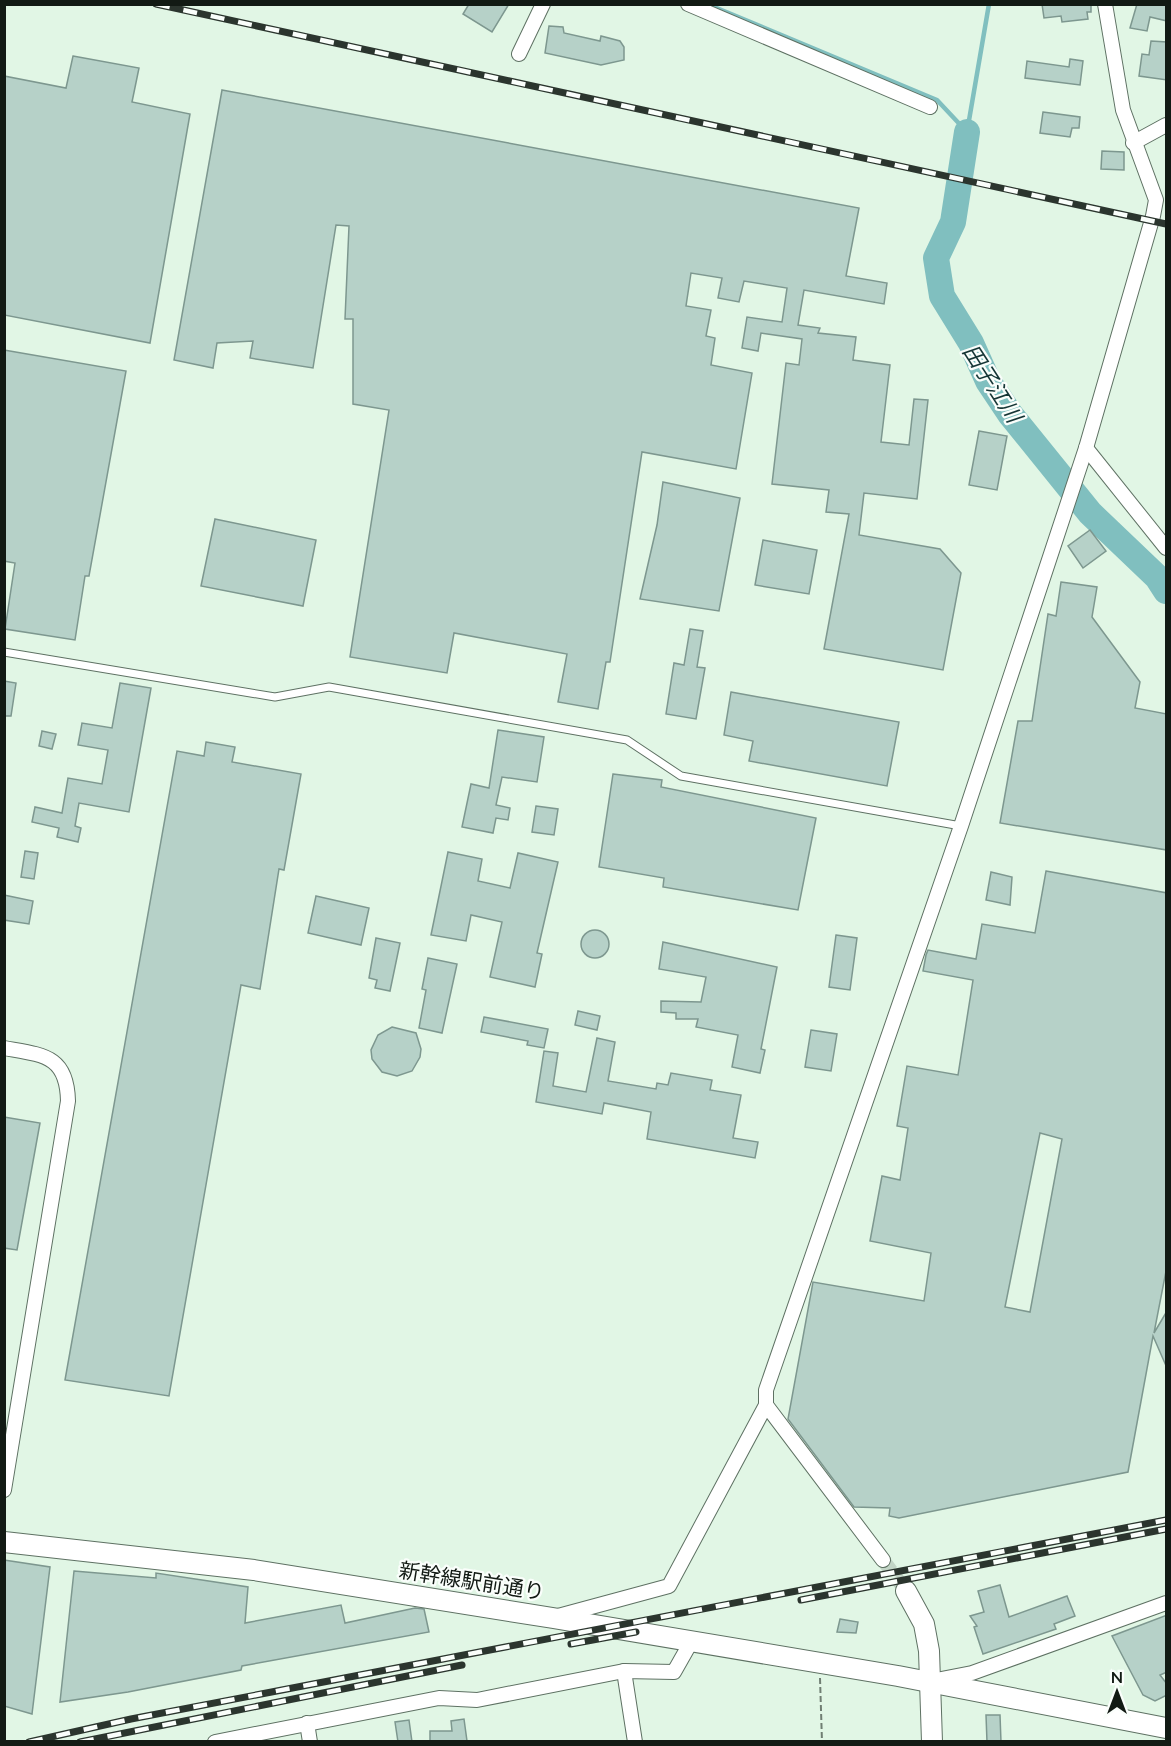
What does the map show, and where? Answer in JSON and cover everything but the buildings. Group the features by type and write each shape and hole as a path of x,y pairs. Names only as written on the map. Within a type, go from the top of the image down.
{"street":[{"path":"519,54 543,4"},
{"path":"688,4 930,107"},
{"path":"553,1618 669,1586 766,1405 766,1390 961,826 1086,448 1156,200 1151,181 1133,142 1123,110 1105,4"},
{"path":"1133,142 1167,125"},
{"path":"1086,448 1167,548"},
{"path":"4,1048 40,1055 56,1062 68,1085 68,1101 4,1490"},
{"path":"766,1405 883,1560"},
{"name":"新幹線駅前通り","path":"4,1542 254,1570 929,1682 1167,1728"},
{"path":"906,1591 924,1624 929,1652 932,1742"},
{"path":"929,1682 972,1673 1167,1603"},
{"path":"215,1742 440,1698 477,1700 624,1671 674,1672 691,1642"},
{"path":"624,1671 635,1742"},
{"path":"307,1723 310,1742"}],"lane":[{"path":"4,652 275,697 329,687 627,740 681,776 961,826"}],"path":[{"path":"820,1675 822,1742"}],"waterway":[{"path":"707,4 937,100 967,132"},
{"path":"967,132 989,4"},
{"name":"田子江川","path":"967,132 953,222 936,258 942,296 971,343 988,381 1010,414 1090,513 1157,577 1166,591"}],"tunnel":[{"path":"883,1560 906,1591"}],"railway":[{"path":"156,4 1166,224"},
{"path":"29,1742 131,1719 1166,1520"},
{"path":"801,1600 1166,1529"},
{"path":"571,1644 636,1632"},
{"path":"80,1742 462,1665"}]}
